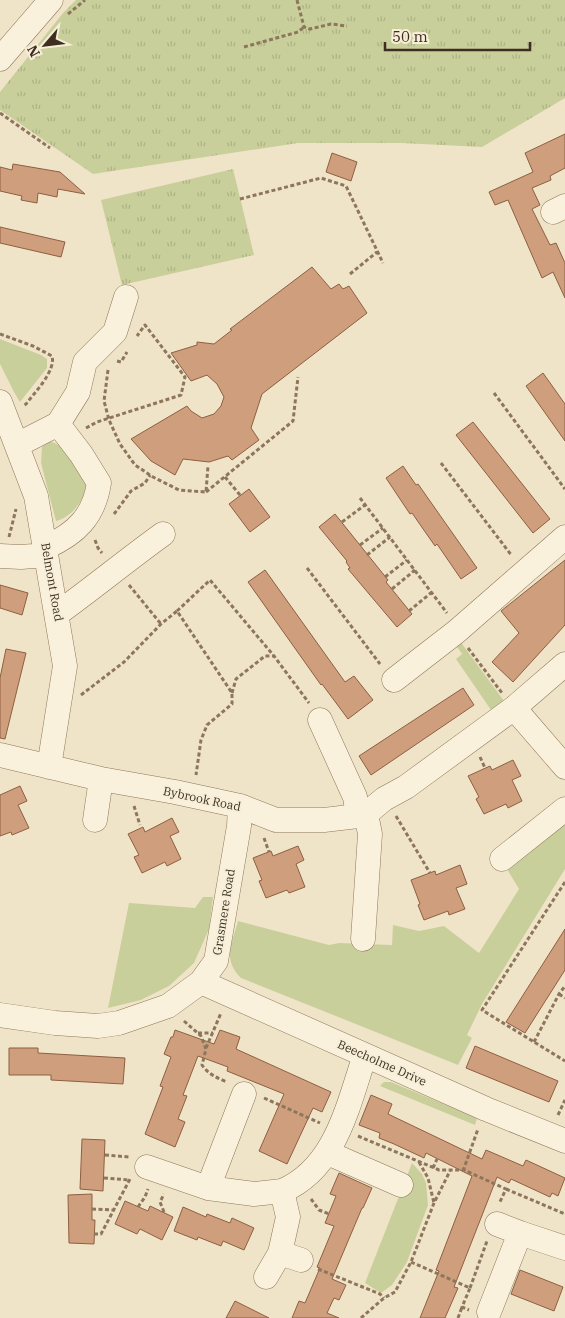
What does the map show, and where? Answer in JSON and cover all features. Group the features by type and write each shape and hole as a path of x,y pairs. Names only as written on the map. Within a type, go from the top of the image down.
{"street":[{"path":"0,59 51,0"},
{"path":"16,445 58,424 78,392 84,362 115,332 126,296"},
{"name":"Belmont Road","path":"3,409 36,496 65,666 49,767"},
{"path":"2,556 21,557 46,551 80,527 97,498 99,483 81,454 58,424"},
{"path":"57,614 98,585 163,534"},
{"path":"394,680 456,632 565,537"},
{"name":"Bybrook Road","path":"0,755 101,779 240,806 276,820 324,820 369,810 406,787 514,708 565,664"},
{"path":"514,708 565,767"},
{"path":"320,720 354,797 369,810 370,834 363,939"},
{"path":"95,820 101,779"},
{"name":"Grasmere Road","path":"0,1015 54,1023 98,1026 119,1024 168,1006 201,982 216,961 239,826 240,806"},
{"path":"502,859 565,809"},
{"name":"Beecholme Drive","path":"201,982 486,1109 565,1141"},
{"path":"138,1173 208,1188 254,1194 282,1191 294,1186 306,1177 328,1153 334,1127 365,1055"},
{"path":"208,1188 245,1092"},
{"path":"328,1153 401,1185"},
{"path":"266,1278 290,1256 288,1217 282,1191"},
{"path":"494,1223 565,1248"},
{"path":"489,1312 520,1232"}],"path":[{"path":"297,0 304,27"},
{"path":"304,27 310,29 332,24 347,26"},
{"path":"244,47 298,32 304,27"},
{"path":"0,113 50,148"},
{"path":"240,199 321,178 346,186 383,263"},
{"path":"350,274 377,252"},
{"path":"97,422 109,420 181,395 185,378 145,325 135,340"},
{"path":"0,334 33,346 52,356 54,361 52,369 26,404 3,409"},
{"path":"109,359 121,362 130,347"},
{"path":"108,367 104,401 109,420 120,444 135,465 179,490 206,492 293,421 298,377"},
{"path":"494,392 565,489"},
{"path":"442,463 525,572"},
{"path":"206,492 208,466"},
{"path":"110,519 131,491 145,483 150,475"},
{"path":"225,476 240,495"},
{"path":"2,556 22,486 30,482"},
{"path":"360,498 432,592 450,617 456,632 514,708"},
{"path":"342,522 365,504"},
{"path":"360,545 383,528"},
{"path":"100,533 95,540 98,548 161,624"},
{"path":"367,555 390,537"},
{"path":"385,577 407,560"},
{"path":"307,568 372,655 394,680"},
{"path":"392,590 415,570"},
{"path":"59,712 124,662 161,624 210,580 274,656 320,720"},
{"path":"409,611 432,592"},
{"path":"176,611 232,693"},
{"path":"194,783 201,740 206,725 232,704 232,693 236,679 265,656 274,656"},
{"path":"369,810 401,822 430,873"},
{"path":"263,835 269,852"},
{"path":"565,882 482,1010 565,1061"},
{"path":"534,1042 565,986"},
{"path":"229,994 206,1049 202,1065 205,1070 214,1076 245,1092 438,1170 463,1170 565,1214"},
{"path":"559,994 565,998"},
{"path":"168,1006 201,1036 206,1049"},
{"path":"197,1033 213,1033"},
{"path":"463,1170 486,1109"},
{"path":"433,1168 437,1159"},
{"path":"419,1162 428,1178 434,1203"},
{"path":"361,1318 384,1298 395,1292 411,1262 434,1203 451,1170"},
{"path":"104,1178 138,1173"},
{"path":"94,1234 101,1234 113,1210 138,1173"},
{"path":"458,1318 506,1189"},
{"path":"306,1193 319,1210 329,1214"},
{"path":"92,1209 113,1210"},
{"path":"290,1256 380,1294 384,1298"},
{"path":"411,1262 470,1288"},
{"path":"462,1307 487,1318 489,1312"}],"green space":[{"path":"76,0 565,0 565,98 482,147 401,143 298,143 93,174 0,110 0,92 63,13"},
{"path":"233,169 254,255 122,285 101,200"},
{"path":"0,339 47,359 47,368 20,402 0,364"},
{"path":"48,441 55,443 67,452 88,485 76,508 67,516 56,521 41,463 42,447"},
{"path":"457,637 504,701 491,710 456,659 462,654 453,641"},
{"path":"565,822 565,869 482,1004 467,1035 472,1038 458,1065 241,978 235,971 230,958 230,951 238,921 329,945 339,943 392,945 393,925 419,931 444,926 479,953 519,889 507,869"},
{"path":"203,897 213,897 209,929 194,963 169,986 141,1000 108,1008 129,903 195,908"},
{"path":"384,1082 391,1082 477,1118 475,1125 380,1086"},
{"path":"412,1163 422,1174 426,1183 428,1205 407,1262 392,1285 381,1293 365,1283"}],"building":[{"path":"565,134 565,168 550,176 551,180 532,188 540,205 532,209 550,245 556,243 565,263 565,298 553,272 542,278 508,200 495,205 489,192 533,172 525,153"},
{"path":"332,153 357,162 351,181 326,172"},
{"path":"13,164 60,172 85,194 58,189 57,197 38,193 37,203 21,200 22,196 0,191 0,167 12,170"},
{"path":"0,227 65,242 61,257 0,243"},
{"path":"312,267 331,289 339,284 343,289 349,286 367,313 262,394 251,428 259,440 232,460 228,456 209,462 183,459 175,475 151,461 131,439 187,406 202,418 214,414 221,406 224,397 217,384 207,375 191,381 171,353 197,345 197,342 214,344 232,330 230,329"},
{"path":"543,373 565,404 565,441 526,386"},
{"path":"473,422 550,519 533,533 456,435"},
{"path":"403,466 416,485 418,484 477,568 461,579 437,544 435,546 412,513 410,514 386,478"},
{"path":"249,489 270,517 250,532 229,504"},
{"path":"335,514 388,580 386,582 412,614 397,627 348,569 350,568 347,561 319,527"},
{"path":"565,560 565,625 513,682 492,662 519,633 501,611"},
{"path":"265,570 345,682 354,676 373,700 348,719 321,685 248,582"},
{"path":"0,585 28,593 22,615 0,608"},
{"path":"6,649 26,653 5,739 0,738 0,678"},
{"path":"463,688 474,705 371,775 359,756"},
{"path":"513,760 521,776 512,780 522,801 508,808 506,804 484,814 476,799 479,797 468,776 490,766 492,770"},
{"path":"20,786 27,801 18,805 29,828 12,835 11,832 0,836 0,795"},
{"path":"172,818 179,832 170,836 181,859 167,866 165,862 142,873 134,857 139,855 128,834 143,827 145,832"},
{"path":"298,846 304,860 296,864 305,887 289,893 287,890 266,898 259,881 262,880 253,858 271,851 273,856"},
{"path":"460,865 467,884 456,888 465,909 449,915 448,911 424,920 411,880 435,871 436,875"},
{"path":"565,929 565,970 525,1033 506,1022"},
{"path":"175,1030 214,1044 220,1030 240,1037 236,1049 331,1092 322,1112 313,1108 287,1164 259,1151 284,1094 227,1071 228,1067 198,1056 183,1095 187,1096 178,1119 185,1122 175,1147 145,1134 163,1087 160,1086 171,1057 164,1054"},
{"path":"475,1046 558,1081 549,1102 466,1068"},
{"path":"9,1048 38,1048 38,1053 125,1058 123,1084 51,1080 51,1075 9,1075"},
{"path":"371,1095 392,1104 388,1114 482,1159 486,1150 523,1166 526,1160 565,1178 558,1196 552,1193 550,1197 511,1179 509,1183 497,1177 454,1287 458,1288 445,1318 420,1318 439,1271 436,1270 472,1176 426,1153 424,1158 379,1138 380,1133 359,1125"},
{"path":"82,1139 105,1140 103,1191 80,1189"},
{"path":"339,1173 372,1188 332,1279 346,1285 339,1300 334,1298 327,1313 339,1318 292,1318 299,1301 305,1303 320,1268 317,1267 334,1226 325,1223 336,1196 330,1194"},
{"path":"92,1194 92,1220 95,1220 94,1244 69,1243 68,1195"},
{"path":"125,1201 148,1211 150,1206 173,1217 162,1240 140,1229 137,1234 115,1224"},
{"path":"183,1207 206,1217 207,1214 230,1223 232,1218 254,1228 244,1250 223,1241 221,1246 198,1237 197,1240 174,1231"},
{"path":"520,1270 563,1287 554,1311 511,1294"},
{"path":"235,1301 269,1318 226,1318"}]}
